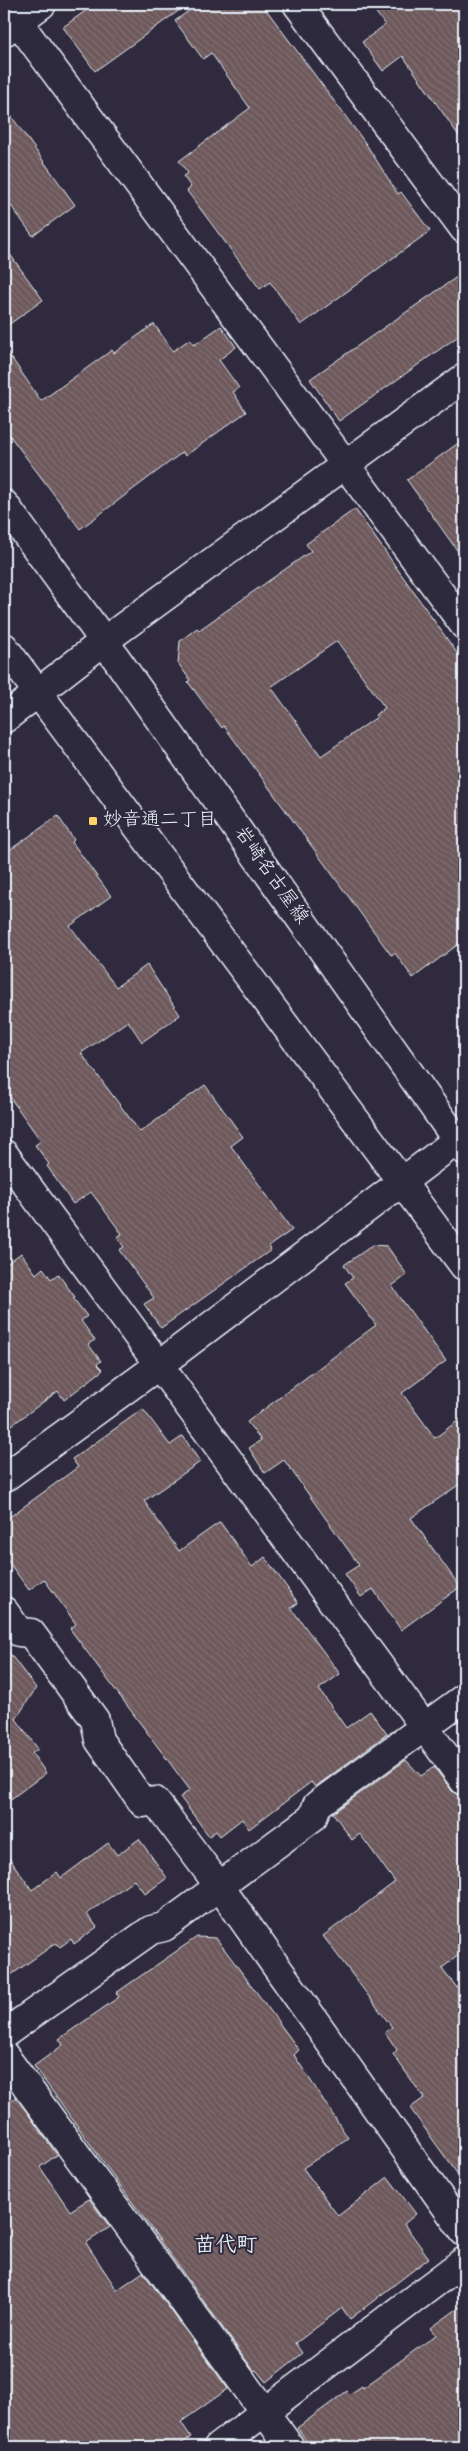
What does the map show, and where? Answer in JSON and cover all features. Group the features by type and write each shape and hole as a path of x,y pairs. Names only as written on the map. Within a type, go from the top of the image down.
{"street":[{"path":"42,4 8,19 346,464 464,625"},
{"path":"297,4 464,229"},
{"path":"4,719 104,641 464,378"},
{"name":"岩崎名古屋線","path":"4,504 462,1142"},
{"path":"4,647 464,1266"},
{"path":"4,1478 159,1365 402,1182 462,1142"},
{"path":"4,1154 464,1781"},
{"path":"4,1611 19,1632 31,1633 95,1720 99,1740 143,1803 155,1801 220,1887 464,2232"},
{"path":"4,2034 151,1930 164,1927 220,1887 313,1816 317,1805 464,1698"},
{"path":"4,2054 290,2447"},
{"path":"218,2447 464,2261"}],"building":[{"path":"95,4 188,4 95,71 63,27"},
{"path":"198,4 262,4 366,144 398,194 401,192 430,231 301,325 270,282 260,289 187,191 191,187 183,176 188,173 179,161 250,108 211,53 203,59 175,21"},
{"path":"370,4 464,4 464,143 403,56 383,71 362,42 385,25"},
{"path":"4,106 75,205 33,236 4,196"},
{"path":"4,246 43,300 4,328"},
{"path":"464,272 464,332 339,421 310,379"},
{"path":"154,324 173,351 190,339 194,345 221,326 236,347 219,360 239,388 233,392 246,412 185,456 183,452 80,529 4,428 4,347 41,401 112,350 114,353"},
{"path":"464,439 464,560 407,480"},
{"path":"355,509 464,663 464,940 413,978 395,953 391,955 224,726 222,728 188,682 190,680 178,663 180,641 197,628 199,630 311,551 306,544","holes":["337,641 385,708 375,715 377,717 321,756 271,687"]},
{"path":"58,816 74,840 72,842 111,896 70,926 116,987 147,965 180,1015 142,1042 128,1021 81,1053 140,1132 205,1085 243,1137 231,1146 292,1230 269,1246 271,1250 161,1328 144,1304 154,1298 119,1250 124,1247 117,1237 122,1234 91,1192 73,1204 35,1145 41,1141 4,1089 4,854"},
{"path":"373,1245 387,1246 407,1275 392,1286 446,1361 402,1393 435,1438 464,1416 464,1481 411,1518 460,1587 401,1630 373,1589 361,1597 345,1574 359,1565 284,1460 265,1473 249,1448 261,1440 247,1422 376,1325 345,1283 353,1278 344,1265"},
{"path":"21,1253 36,1274 43,1268 51,1279 58,1274 75,1297 73,1298 87,1316 81,1321 95,1340 88,1344 101,1361 97,1364 103,1370 64,1400 58,1391 4,1431 4,1266"},
{"path":"143,1409 170,1445 183,1436 200,1462 144,1501 179,1551 220,1522 252,1567 265,1557 298,1603 291,1608 340,1674 319,1689 346,1728 370,1711 387,1734 315,1787 311,1782 249,1829 242,1819 220,1836 216,1831 209,1836 180,1797 190,1790 70,1629 76,1624 44,1579 29,1590 4,1556 4,1521 78,1467 72,1459"},
{"path":"4,1646 36,1688 16,1719 38,1749 32,1753 46,1773 4,1804"},
{"path":"406,1760 421,1776 434,1767 452,1791 464,1796 464,1951 442,1968 464,1997 464,2183 410,2108 424,2098 393,2054 397,2050 385,2032 392,2027 323,1936 395,1882 360,1834 352,1840 333,1813"},
{"path":"139,1839 167,1878 145,1894 134,1880 87,1914 97,1927 74,1944 71,1939 60,1947 56,1943 4,1980 4,1851 32,1890 57,1872 61,1878 108,1843 117,1855"},
{"path":"197,1937 216,1938 299,2050 294,2055 348,2138 303,2168 338,2216 388,2177 416,2214 404,2224 429,2258 350,2319 342,2308 296,2343 303,2353 266,2382 256,2370 254,2371 34,2066 63,2045 59,2039 119,1997 116,1993"},
{"path":"16,2097 57,2155 40,2167 70,2211 89,2199 110,2227 86,2243 117,2290 143,2272 228,2389 181,2422 191,2437 176,2447 4,2447 4,2106"},
{"path":"464,2304 464,2447 311,2447 297,2428 347,2391 350,2394 362,2386 363,2388 436,2335 431,2328"}],"place":[{"name":"妙音通二丁目","path":"93,821"}],"district":[{"name":"苗代町","path":"226,2247"}]}
